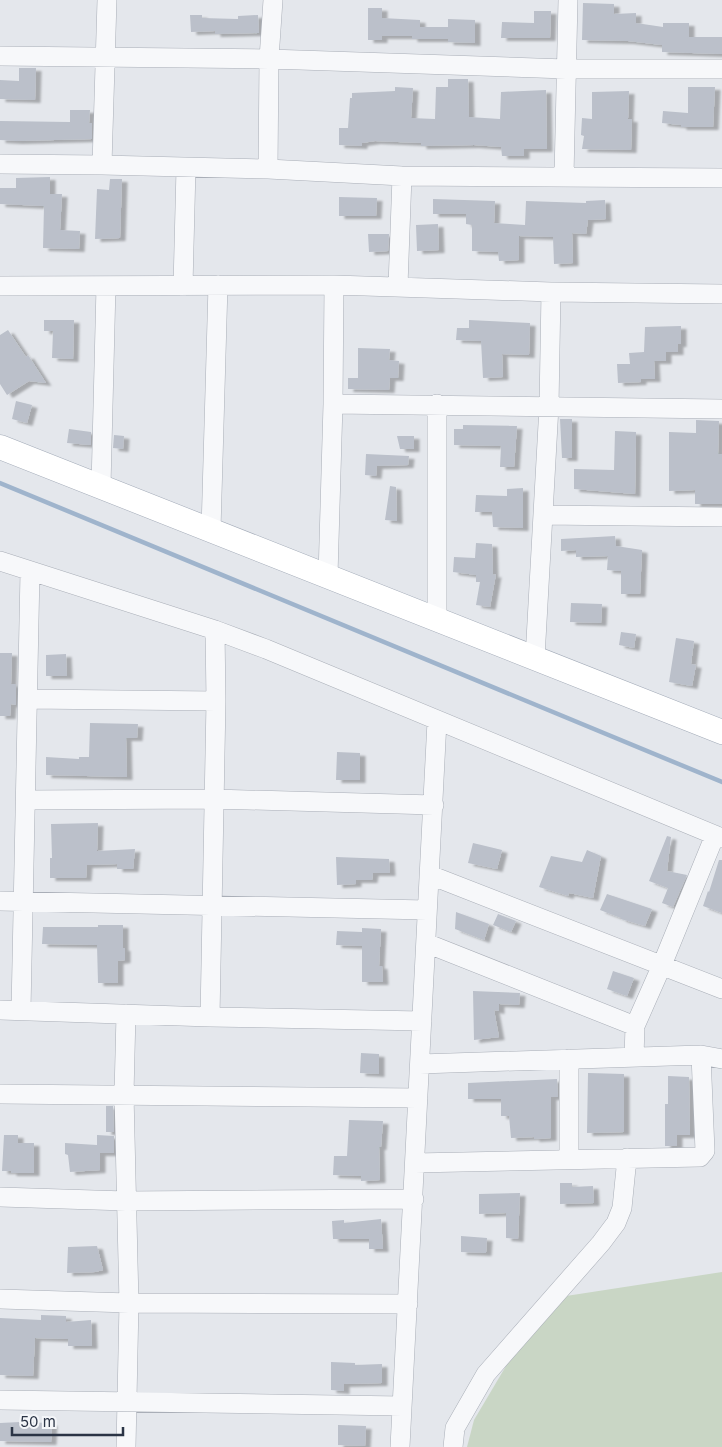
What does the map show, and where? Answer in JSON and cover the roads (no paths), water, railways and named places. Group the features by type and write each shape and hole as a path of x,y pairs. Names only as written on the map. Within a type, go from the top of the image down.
{"main road":[{"path":"0,447 722,732"}],"street":[{"path":"102,165 107,0"},
{"path":"268,169 269,59 274,0"},
{"path":"564,176 568,0"},
{"path":"0,56 269,59 566,69 722,69"},
{"path":"0,164 268,169 402,176 722,178"},
{"path":"183,286 186,168"},
{"path":"398,286 402,176"},
{"path":"328,576 334,285"},
{"path":"0,286 334,285 551,292 722,294"},
{"path":"101,486 106,286"},
{"path":"211,530 218,286"},
{"path":"535,658 549,406 551,292"},
{"path":"333,404 722,409"},
{"path":"436,404 437,619"},
{"path":"543,515 722,517"},
{"path":"0,561 215,630 266,649 718,837 635,1026 634,1057"},
{"path":"21,1010 30,572"},
{"path":"210,1017 216,701 215,630"},
{"path":"28,699 216,701"},
{"path":"400,1447 438,720"},
{"path":"26,800 213,799 434,805"},
{"path":"430,875 722,989"},
{"path":"0,901 212,907 427,910"},
{"path":"426,943 635,1026"},
{"path":"0,1010 210,1017 422,1021"},
{"path":"126,1014 124,1094 128,1303 126,1447"},
{"path":"420,1064 701,1055 722,1059"},
{"path":"415,1163 700,1157 705,1151 701,1055"},
{"path":"569,1059 569,1159"},
{"path":"0,1094 418,1098"},
{"path":"453,1447 455,1428 486,1374 601,1243 616,1223 622,1208 627,1158"},
{"path":"0,1197 126,1201 414,1199"},
{"path":"0,1298 128,1303 408,1304"},
{"path":"0,1400 402,1406"}],"waterway":[{"path":"0,483 722,782"}]}
